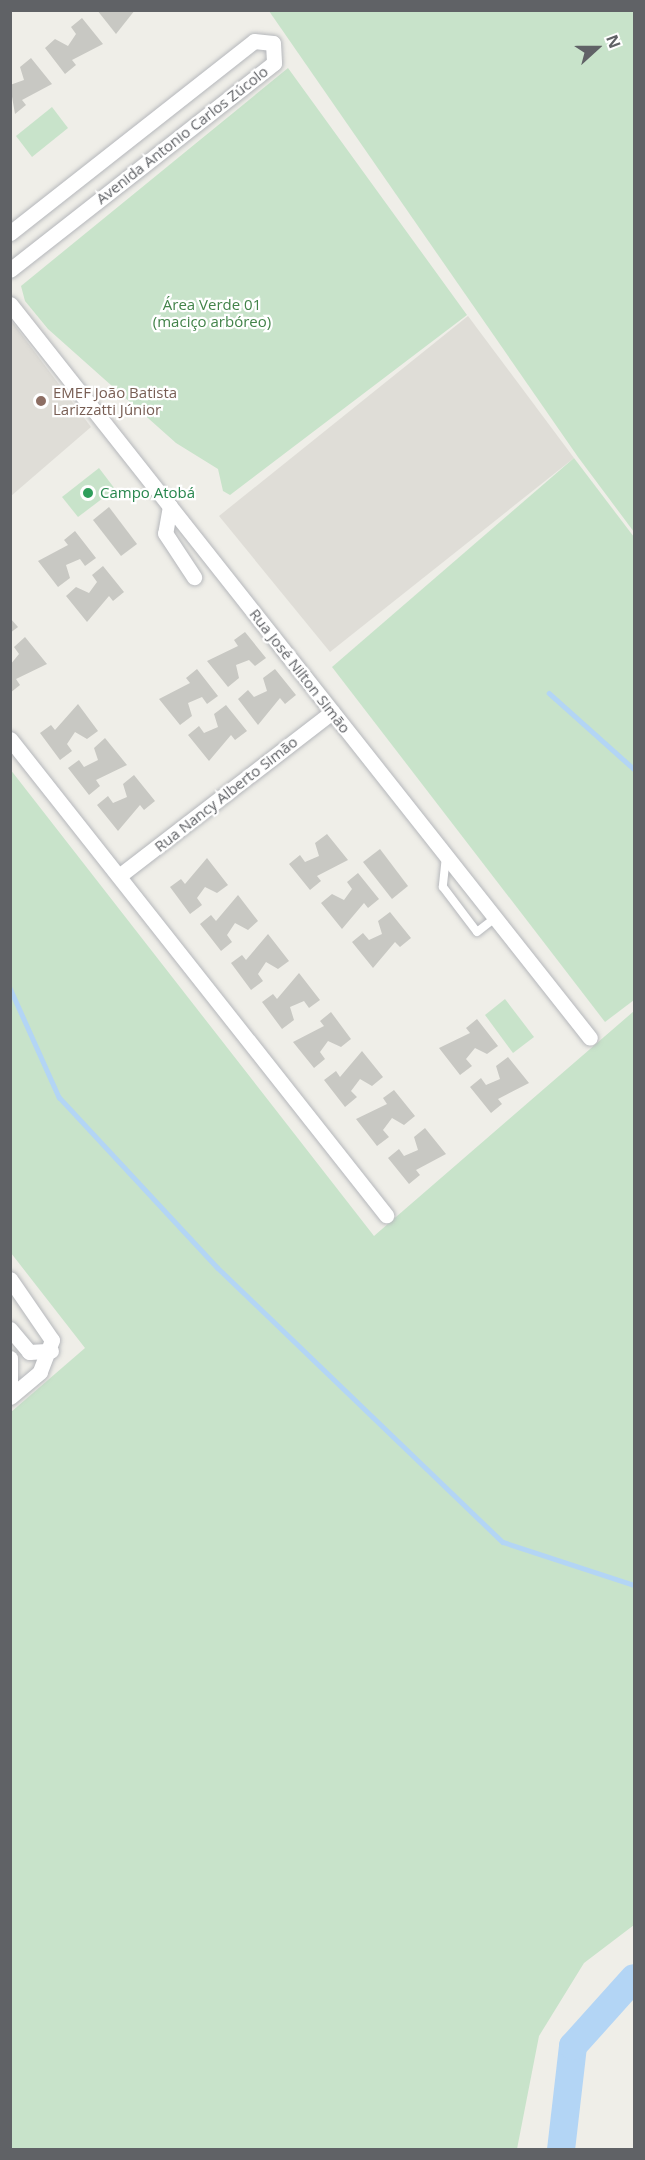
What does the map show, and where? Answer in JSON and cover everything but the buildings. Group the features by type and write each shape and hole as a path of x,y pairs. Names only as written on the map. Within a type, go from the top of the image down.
{"street":[{"name":"Avenida Antonio Carlos Zúcolo","path":"10,233 254,41 273,43 274,63 10,270"},
{"name":"Rua José Nilton Simão","path":"10,304 590,1038"},
{"path":"170,506 165,533 194,577"},
{"name":"Rua Nancy Alberto Simão","path":"119,876 332,712"},
{"path":"10,739 386,1215"},
{"path":"10,1279 44,1322 51,1351 32,1381 10,1397"},
{"path":"10,1329 29,1352 51,1351"},
{"path":"10,1358 10,1386"}],"lane":[{"path":"446,856 440,869 443,887 477,932 495,918"}],"shaded area":[{"path":"468,316 574,458 330,652 219,516"},
{"name":"EMEF João Batista Larizzatti Júnior","path":"10,319 91,427 11,496 10,496"}],"green space":[{"path":"269,11 634,11 634,532 578,457"},
{"name":"Área Verde 01 (maciço arbóreo)","path":"288,68 467,315 230,495 223,491 218,469 176,443 48,329 25,301 21,286"},
{"path":"52,107 68,128 32,157 16,136"},
{"path":"574,458 634,537 634,1000 605,1022 332,667"},
{"name":"Campo Atobá","path":"99,468 115,489 78,517 62,497"},
{"path":"10,769 374,1236 634,1011 634,1925 584,1963 539,2036 517,2149 11,2149 11,1412 85,1348 11,1253"},
{"path":"505,999 534,1037 513,1053 485,1015"}],"waterway":[{"path":"549,693 634,769"},
{"path":"10,988 59,1097 218,1268 503,1542 634,1585"},
{"path":"561,2150 573,2046 634,1978"}],"place":[{"name":"EMEF João Batista Larizzatti Júnior","path":"41,401"},
{"name":"Campo Atobá","path":"88,493"}]}
